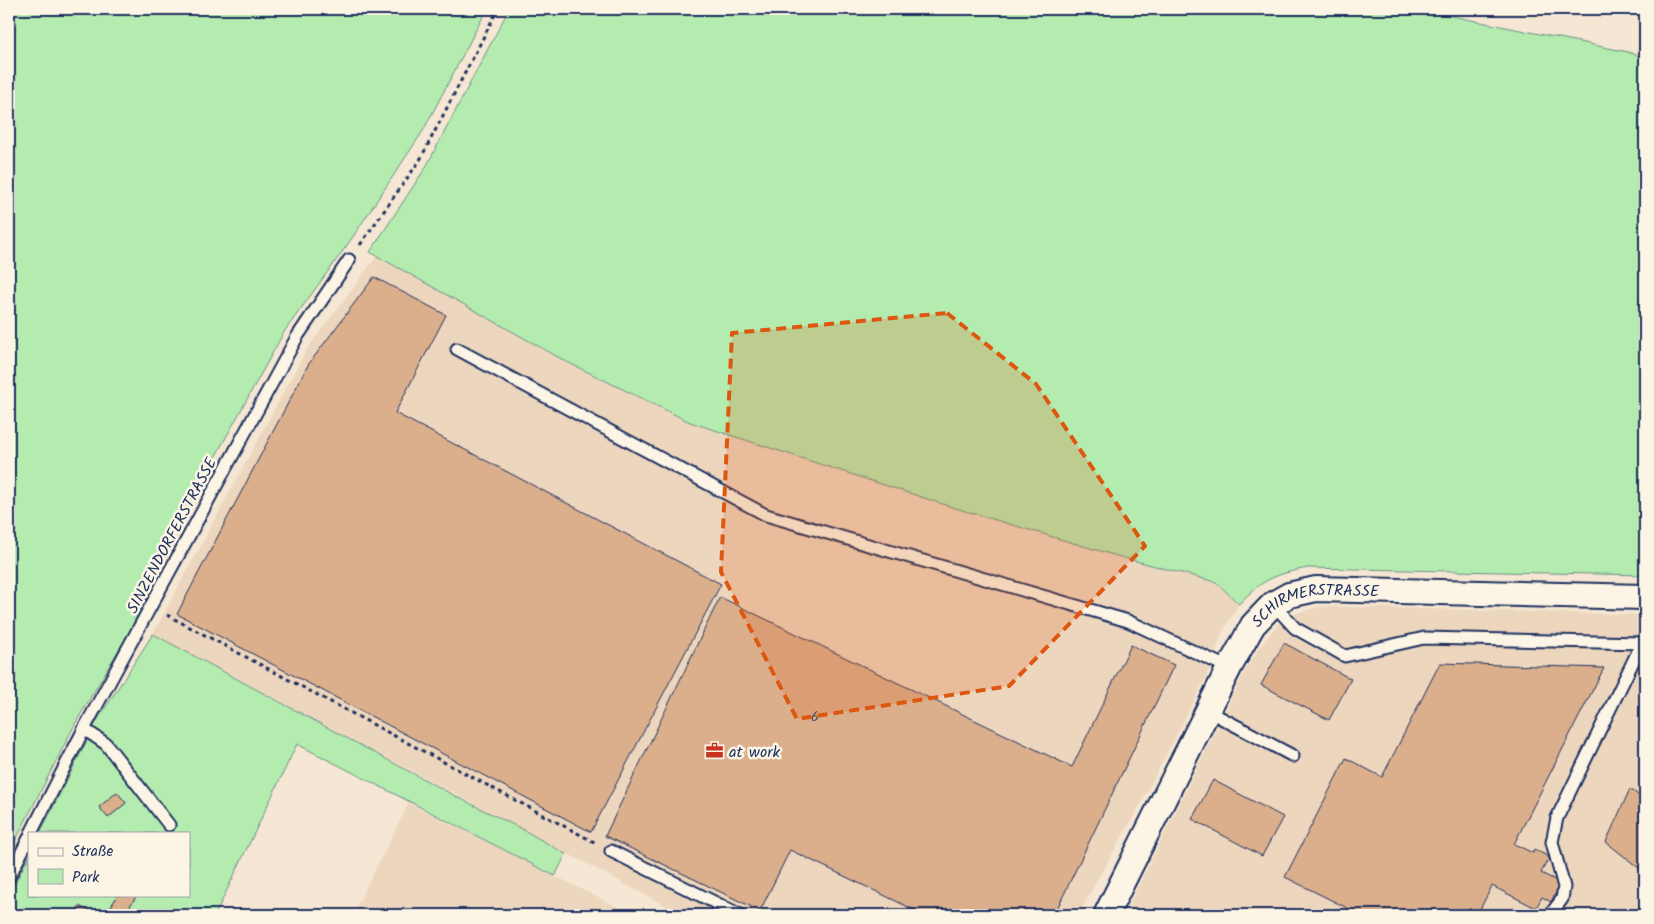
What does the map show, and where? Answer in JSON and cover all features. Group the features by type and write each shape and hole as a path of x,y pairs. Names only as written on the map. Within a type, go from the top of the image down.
{"street":[{"name":"SCHIRMERSTRASSE","path":"1106,915 1229,668 1253,626 1273,604 1289,595 1316,589 1645,596"}],"lane":[{"name":"SINZENDORFERSTRASSE","path":"32,832 84,729 297,337 349,260"},
{"path":"457,350 766,515 1128,621 1229,668"},
{"path":"1273,604 1295,628 1345,656 1424,638 1644,640 1556,818 1552,842 1564,887 1562,899 1550,915"},
{"path":"1208,711 1294,756"},
{"path":"84,729 106,744 169,825"},
{"path":"9,877 28,840"},
{"path":"611,851 740,915"}],"path":[{"path":"349,260 420,160 498,9"},
{"path":"151,606 611,851"}],"highlighted area":[{"path":"947,313 1036,384 1145,546 1009,686 797,719 721,572 732,333"}],"shaded area":[{"path":"377,256 565,361 690,422 952,507 1117,556 1216,582 1239,604 1223,631 1206,678 1139,807 1079,915 683,915 153,634 307,349"},
{"path":"1322,606 1645,615 1645,915 1124,915 1242,677 1260,646 1278,624 1297,613"},
{"path":"409,803 617,907 636,915 352,915"}],"green space":[{"path":"9,9 487,9 423,131 350,241 284,332 175,530 132,627 75,724 9,853"},
{"path":"509,9 1417,9 1628,52 1645,58 1645,575 1308,568 1278,575 1270,579 1255,589 1239,604 1216,582 1117,556 952,507 690,422 565,361 370,252 426,167"},
{"path":"153,634 566,854 555,876 297,744 215,915 9,915 9,895 28,858 28,896 190,896 190,832 41,832 98,719"}],"building":[{"path":"374,277 446,315 395,413 721,584 591,832 177,614 308,365"},
{"path":"720,597 1072,767 1131,645 1174,665 1054,915 925,915 790,850 760,911 605,836"},
{"path":"1284,643 1351,679 1329,720 1261,685"},
{"path":"1440,663 1604,668 1514,844 1533,853 1534,849 1549,857 1541,873 1561,883 1551,902 1542,897 1536,908 1492,886 1477,915 1361,915 1285,877 1346,758 1382,777"},
{"path":"1213,780 1283,817 1262,856 1192,819"},
{"path":"1630,789 1645,800 1645,873 1606,842"},
{"path":"117,792 126,803 108,818 99,807"},
{"path":"117,896 136,896 125,914 111,906"},
{"path":"79,906 91,912 90,915 75,914"}],"place":[{"name":"at work","path":"715,751"}]}
